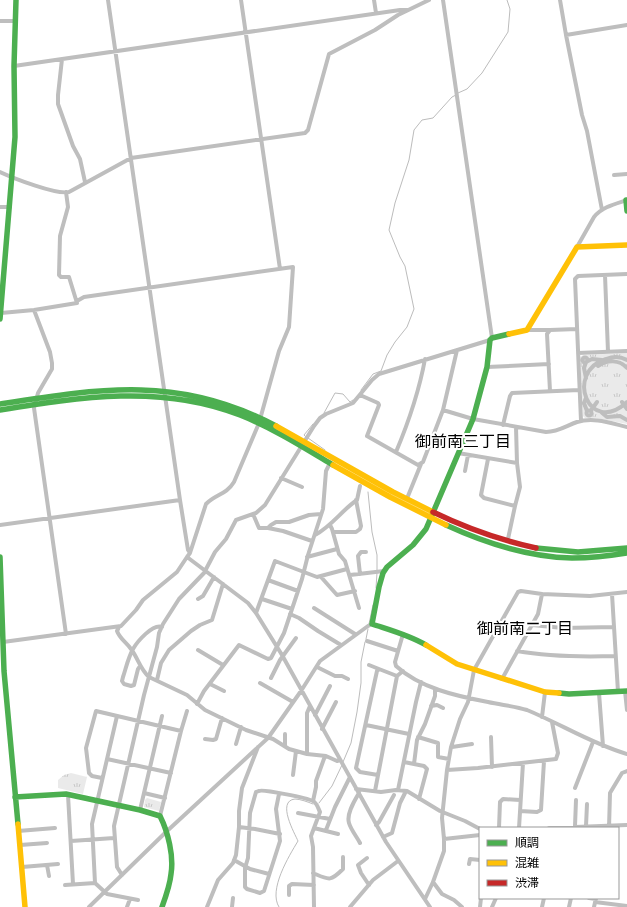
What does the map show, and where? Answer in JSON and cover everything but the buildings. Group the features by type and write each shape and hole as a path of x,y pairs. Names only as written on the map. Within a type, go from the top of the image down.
{"street":[{"path":"3,642 119,627 123,625 143,600 172,576 189,555 206,504 210,500 230,490 260,420 279,351 289,327 292,267 84,297 77,301 77,303 0,316 13,177 15,137 14,66 16,0"},
{"path":"108,0 189,555 205,571 248,603 256,613 383,837 430,907"},
{"path":"241,0 280,269"},
{"path":"374,0 376,14"},
{"path":"0,172 56,191 66,192 131,158 306,132 308,130 329,54 429,0"},
{"path":"372,624 380,583 384,571 420,538 426,529 473,419 487,367 491,339 443,0"},
{"path":"560,0 602,210"},
{"path":"14,66 400,10 409,11"},
{"path":"0,21 15,21"},
{"path":"566,35 627,25"},
{"path":"62,59 58,104 73,146 80,159 85,182"},
{"path":"614,174 627,174"},
{"path":"66,192 68,207 60,236 59,274 61,277 69,277 77,301"},
{"path":"527,330 594,217 602,210 626,200 627,211"},
{"path":"0,207 10,207"},
{"path":"577,247 627,245"},
{"path":"581,421 575,279 578,276 627,274"},
{"path":"605,276 608,352"},
{"path":"34,310 50,352 52,363 52,369 38,393 34,408 66,634"},
{"path":"122,875 117,867 114,826 157,647 159,633 179,599 205,571 215,552 226,539 236,520 253,514 265,505 320,418 353,403 377,375 491,339 527,330 577,329"},
{"path":"550,330 547,334 550,391"},
{"path":"408,496 443,410 457,350"},
{"path":"578,353 626,353"},
{"path":"586,379 584,359 602,360 617,356 625,364"},
{"path":"396,452 407,426 419,390 425,359"},
{"path":"598,366 602,360"},
{"path":"588,413 584,403 586,398 584,390 586,379 590,371 609,361 625,364"},
{"path":"487,367 549,364"},
{"path":"0,410 36,401 102,390 126,388 196,395 226,404 260,420 278,426 330,463 373,488 477,537 514,550 569,558 588,558 627,554"},
{"path":"504,424 512,393 579,390"},
{"path":"360,395 378,403 379,405 367,436 418,465 421,464"},
{"path":"0,404 36,401"},
{"path":"588,413 597,402"},
{"path":"588,413 612,411 625,404"},
{"path":"443,410 473,419 546,432 559,430 581,421 597,420 627,427"},
{"path":"601,412 607,417 620,416 627,420"},
{"path":"508,539 520,487 517,464 516,427"},
{"path":"303,444 432,515 516,544 538,549 569,552 588,552 627,548"},
{"path":"458,453 517,464"},
{"path":"465,471 468,455"},
{"path":"488,459 481,495 484,498 516,506"},
{"path":"197,704 201,696 238,646 268,659 271,658 284,633 298,592 307,557 323,509 326,471 330,463"},
{"path":"281,478 302,487"},
{"path":"333,532 356,532 361,528 356,500 360,486"},
{"path":"0,526 180,500"},
{"path":"314,534 330,525 348,506 356,500"},
{"path":"253,514 258,527 268,528 312,541"},
{"path":"268,528 276,522 289,522 308,515 321,514"},
{"path":"330,525 339,554 345,561 359,608"},
{"path":"307,557 338,549"},
{"path":"360,574 358,556 361,552 366,552"},
{"path":"0,557 3,642 15,797 26,907"},
{"path":"256,613 275,561 315,577 321,577 347,569"},
{"path":"350,576 384,571"},
{"path":"198,599 203,596 214,577"},
{"path":"321,577 337,595 355,591"},
{"path":"268,580 298,592"},
{"path":"157,680 161,663 168,651 191,631 212,620 223,584"},
{"path":"425,899 444,851 443,812 447,770 460,719 469,699 474,670 518,592 590,596 627,592"},
{"path":"502,679 539,612 542,594"},
{"path":"612,594 618,692"},
{"path":"262,599 292,609"},
{"path":"314,608 356,634"},
{"path":"290,614 299,618 318,632 341,645"},
{"path":"89,907 166,832 268,738 323,659 372,624 418,640 457,664 545,692 569,694 626,691 627,710"},
{"path":"532,625 576,628 614,627"},
{"path":"140,666 134,685 131,686 124,684 122,680 132,651 147,633 156,626 162,627"},
{"path":"119,627 117,631 120,637 132,651 140,666 149,677 187,695 203,710 296,751 325,756 340,761"},
{"path":"403,634 395,664 402,671 421,682 436,689 469,699 525,710 593,742 627,754"},
{"path":"271,678 282,657 296,638"},
{"path":"367,641 398,651"},
{"path":"198,650 223,665"},
{"path":"517,651 547,656 565,657 615,656"},
{"path":"369,665 397,676"},
{"path":"317,667 335,676 342,676 348,679"},
{"path":"378,775 360,772 356,768 377,671 380,669"},
{"path":"375,791 397,676 402,671"},
{"path":"398,790 421,682"},
{"path":"260,683 293,702"},
{"path":"210,684 224,691"},
{"path":"315,715 330,686"},
{"path":"414,764 418,737 424,726 435,696 436,689"},
{"path":"542,717 545,692"},
{"path":"599,693 603,746"},
{"path":"322,729 336,702"},
{"path":"431,706 437,705 443,708"},
{"path":"308,754 307,713 310,706"},
{"path":"102,778 92,776 89,773 86,748 96,711 181,732"},
{"path":"162,907 173,871 172,858 166,832 160,816 187,711"},
{"path":"117,716 92,824 95,883 107,894 138,900"},
{"path":"140,810 162,716"},
{"path":"205,739 213,740 216,738 222,718"},
{"path":"447,770 492,767 556,759 558,756 552,722"},
{"path":"366,725 409,734"},
{"path":"236,744 241,727"},
{"path":"285,734 285,746"},
{"path":"418,737 438,743 438,757 449,759"},
{"path":"491,737 492,767"},
{"path":"575,788 593,742"},
{"path":"452,747 472,744"},
{"path":"207,907 211,894 221,876 234,860 236,855 242,788 258,746"},
{"path":"293,775 296,751"},
{"path":"313,801 316,781 325,756"},
{"path":"107,759 171,773"},
{"path":"520,811 537,812 541,810 544,761"},
{"path":"404,762 424,766 427,769 419,799"},
{"path":"519,827 523,763"},
{"path":"609,827 610,793 621,774 627,771"},
{"path":"326,830 350,777"},
{"path":"356,789 375,791 406,791 443,812 466,821 479,828"},
{"path":"279,794 276,809 280,834 279,845 264,891 262,893 249,890 245,887 245,866 248,858 250,811 256,792 260,790 313,801 320,811 311,836 313,848 314,907"},
{"path":"383,837 392,833 400,803 406,791"},
{"path":"144,793 165,798"},
{"path":"359,793 349,820 360,843"},
{"path":"15,797 68,795 140,810 160,816"},
{"path":"68,795 73,884"},
{"path":"376,825 394,795"},
{"path":"499,827 500,802 503,799 520,800"},
{"path":"575,826 576,800"},
{"path":"586,826 587,804"},
{"path":"298,813 330,819"},
{"path":"564,827 609,827 627,825"},
{"path":"239,827 280,834"},
{"path":"18,831 55,828"},
{"path":"314,828 338,834"},
{"path":"444,840 479,835"},
{"path":"71,841 114,838"},
{"path":"20,845 47,843"},
{"path":"313,873 330,879 343,870 343,857"},
{"path":"367,858 358,866 369,885"},
{"path":"469,864 470,859 479,860"},
{"path":"234,860 250,869 269,874"},
{"path":"350,907 369,885 387,868 398,861"},
{"path":"22,866 58,864"},
{"path":"47,865 49,876"},
{"path":"433,882 442,894 454,900 462,907"},
{"path":"65,885 95,883"},
{"path":"289,895 289,886 292,884 314,885"},
{"path":"232,907 233,898"},
{"path":"127,907 130,899"},
{"path":"595,902 617,906 627,906"}],"green space":[{"path":"627,353 627,424 596,418 585,418 583,416 580,357 583,355"},
{"path":"71,773 87,777 83,794 58,788 58,780 64,775"},
{"path":"147,798 161,802 159,811 144,807 145,800"}],"waterway":[{"path":"458,93 467,89 482,73 508,32 510,9 507,0"},
{"path":"361,390 373,374 381,371 387,355 407,327 414,309 405,266 389,230 395,203 409,160 414,130 422,120 433,118 452,97 456,95"},
{"path":"324,413 335,393 343,394 350,402 353,400"},
{"path":"306,437 304,435 313,424"},
{"path":"308,438 325,450"},
{"path":"368,492 372,532 377,555 377,570"},
{"path":"376,588 377,573"},
{"path":"369,624 373,605"},
{"path":"366,639 368,629"},
{"path":"343,762 351,743 357,712 361,683 361,662 365,642"},
{"path":"319,803 332,786 342,765"},
{"path":"279,907 276,900 278,883 285,864 298,841 288,818 287,805 290,801 295,799 313,804"}],"traffic: fast":[{"path":"0,319 15,137 14,66 16,0"},
{"path":"626,200 627,211"},
{"path":"426,645 420,641 372,624 379,587 383,573 387,567 413,545 426,529 473,419 487,367 490,340 492,338 509,334"},
{"path":"0,404 107,390 174,392 207,399 241,410 276,426"},
{"path":"0,410 60,401 121,396 151,396 181,399 211,405 252,420 288,438 333,465"},
{"path":"446,525 476,538 508,548 540,555 579,558 627,553"},
{"path":"536,548 578,552 627,548"},
{"path":"0,557 4,671 18,824"},
{"path":"559,693 569,694 627,691"},
{"path":"15,797 66,794 140,810 160,816 166,829 172,860 170,882 162,907"}],"traffic: slow":[{"path":"509,334 527,330 577,247 627,245"},
{"path":"276,426 393,492 433,512"},
{"path":"333,465 390,497 446,525"},
{"path":"426,645 457,664 545,692 559,693"},
{"path":"18,824 25,907"}],"traffic: jam":[{"path":"433,512 483,533 536,548"}],"district":[{"name":"御前南三丁目","path":"463,441"},
{"name":"御前南二丁目","path":"525,628"}]}
